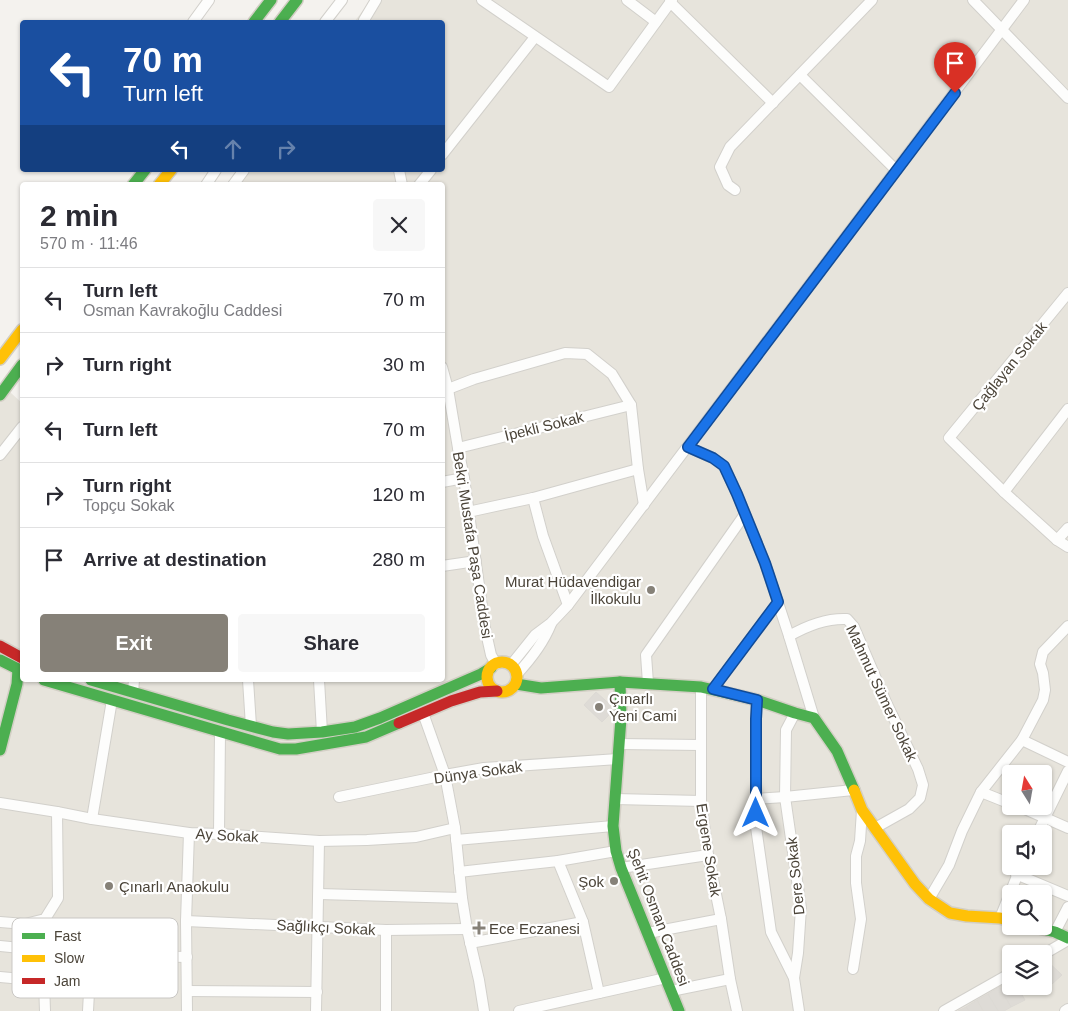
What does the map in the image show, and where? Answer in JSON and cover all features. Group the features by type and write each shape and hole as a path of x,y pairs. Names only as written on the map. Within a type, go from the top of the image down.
{"main road":[{"path":"256,20 271,0"},
{"path":"282,20 297,0"},
{"path":"135,182 143,172"},
{"path":"161,182 169,172"},
{"path":"0,360 20,333"},
{"path":"0,395 20,368"},
{"path":"0,646 20,657"},
{"path":"0,660 20,667"},
{"path":"106,682 134,686 251,726 288,734 322,732 355,727 481,674 493,666 504,662 515,674 541,688 620,682 701,687 757,700 796,714 814,718 837,751 862,810 910,878 929,899 950,912 967,916 1000,918"},
{"path":"493,666 488,682 497,691"},
{"path":"0,711 9,681 20,668"},
{"path":"0,750 20,671"},
{"path":"51,682 220,732 280,748 296,749 366,738 423,713 480,692 504,692 508,690 515,674"},
{"name":"Şehit Osman Caddesi","path":"620,682 621,718 614,826 616,851 621,868 679,1011"},
{"path":"1054,932 1068,939"}],"street":[{"path":"194,20 209,0"},
{"path":"327,20 342,0"},
{"path":"364,20 376,0"},
{"path":"482,0 609,87 671,1 773,103"},
{"path":"628,0 656,22"},
{"path":"735,190 728,185 720,167 730,147 872,0"},
{"path":"973,0 1064,94 1068,81"},
{"path":"515,674 535,654 546,637 551,623 568,605 644,505 1024,0"},
{"path":"445,151 535,37"},
{"path":"800,74 896,170"},
{"path":"421,182 429,172"},
{"name":"Çağlayan Sokak","path":"1004,492 949,438 1068,293"},
{"path":"445,389 564,353 586,354 612,374 631,405 644,505"},
{"name":"Bekri Mustafa Paşa Caddesi","path":"445,389 464,478 485,628 493,666"},
{"name":"İpekli Sokak","path":"458,448 631,405"},
{"path":"1068,409 1004,492 1057,540 1068,547"},
{"path":"0,455 20,430"},
{"path":"688,447 713,458 724,466 765,563 814,718"},
{"path":"468,512 533,498 638,469"},
{"path":"445,481 464,478"},
{"path":"533,498 543,536 568,605"},
{"path":"648,684 646,654 745,514"},
{"path":"1057,540 1068,528"},
{"path":"445,566 476,561"},
{"path":"713,689 778,602"},
{"name":"Mahmut Sümer Sokak","path":"789,636 817,622 836,618 847,619 854,627 886,702 918,769 923,785 920,798 909,809 875,828"},
{"path":"929,899 949,865 962,831 981,792 1022,740 1043,700 1044,690 1040,664 1043,652 1068,626"},
{"path":"248,682 251,726"},
{"path":"319,682 322,732"},
{"name":"Ergene Sokak","path":"701,687 701,801 708,855 721,919 730,978 738,1011"},
{"path":"92,819 112,700"},
{"path":"757,700 756,827 770,932 794,978"},
{"path":"423,713 445,774 455,828 467,929 484,1011"},
{"name":"Dere Sokak","path":"796,714 786,730 785,797 801,908 794,978 800,1011"},
{"path":"219,834 220,732"},
{"path":"1022,740 1068,762"},
{"path":"619,744 700,745"},
{"name":"Dünya Sokak","path":"339,797 445,774 484,768 618,759"},
{"path":"1041,825 1068,771"},
{"path":"756,799 853,790"},
{"path":"981,792 1002,800"},
{"path":"615,799 701,801"},
{"name":"Ay Sokak","path":"0,803 188,833 319,841 416,837 455,828"},
{"path":"853,969 860,919 856,883 856,856 860,841 862,810"},
{"path":"46,918 58,898 57,812"},
{"path":"1040,815 1068,828"},
{"path":"456,840 614,826"},
{"path":"187,1011 186,920 188,833"},
{"path":"316,1011 319,841"},
{"path":"459,872 558,861 616,851"},
{"path":"621,868 708,855"},
{"path":"558,861 583,922 599,994"},
{"path":"1000,918 1016,875"},
{"path":"1028,875 1068,896"},
{"path":"318,894 462,898"},
{"path":"1054,932 1068,907"},
{"path":"648,933 721,919"},
{"name":"Sağlıkçı Sokak","path":"186,920 386,930 467,929"},
{"path":"470,943 583,922"},
{"path":"386,930 386,1011"},
{"path":"1052,949 1068,939"},
{"path":"178,957 187,957"},
{"path":"520,1011 666,978"},
{"path":"671,991 730,978"},
{"path":"944,1011 1002,978"},
{"path":"187,992 317,992"},
{"path":"44,998 44,1011"},
{"path":"88,998 88,1011"}],"shaded area":[{"path":"371,0 1068,0 1068,1011 0,1011 0,383 20,401 20,682 445,682 445,182 230,182 238,172 445,172 445,20 356,20"}],"building":[{"name":"Çınarlı Yeni Cami","path":"596,692 615,709 602,722 584,705"},
{"path":"1052,966 1062,975 1052,984"},
{"path":"999,987 1002,995 1011,1007 1004,1011 998,1011 988,994"},
{"path":"988,994 998,1011 983,1011 977,1000"},
{"path":"1004,995 1022,995 1025,1000 1011,1007"},
{"path":"977,1000 983,1011 969,1011 966,1007"},
{"path":"966,1007 969,1011 958,1011"}],"traffic: fast":[{"path":"256,20 271,0"},
{"path":"282,20 297,0"},
{"path":"135,182 143,172"},
{"path":"0,395 20,368"},
{"path":"0,660 20,670"},
{"path":"98,682 228,720 288,734 322,732 355,727 380,718 491,668"},
{"path":"0,750 17,684 18,669"},
{"path":"51,682 280,749 296,749 366,737 399,723"},
{"path":"620,682 621,718 613,826 616,851 621,868 679,1011"},
{"path":"516,684 541,688 620,682 701,687 757,700 814,718 837,751 854,790"},
{"path":"1052,931 1068,938"}],"traffic: slow":[{"path":"161,182 169,172"},
{"path":"0,359 20,333"},
{"path":"502,662 508,663 516,671 517,677 516,683 508,691 502,692 496,691 488,683 487,677 488,671 496,663 502,662"},
{"path":"854,790 862,810 915,884 929,899 950,913 1002,919"}],"traffic: jam":[{"path":"0,646 20,657"},
{"path":"399,723 451,701 480,692 497,691"}],"place":[{"name":"Murat Hüdavendigar İlkokulu","path":"651,590"},
{"name":"Çınarlı Yeni Cami","path":"599,707"},
{"name":"Şok","path":"614,881"},
{"name":"Çınarlı Anaokulu","path":"109,886"},
{"name":"Ece Eczanesi","path":"479,928"}],"route":[{"path":"756,813 757,700 713,689 778,602 765,563 724,466 713,458 688,447 955,93"}]}
